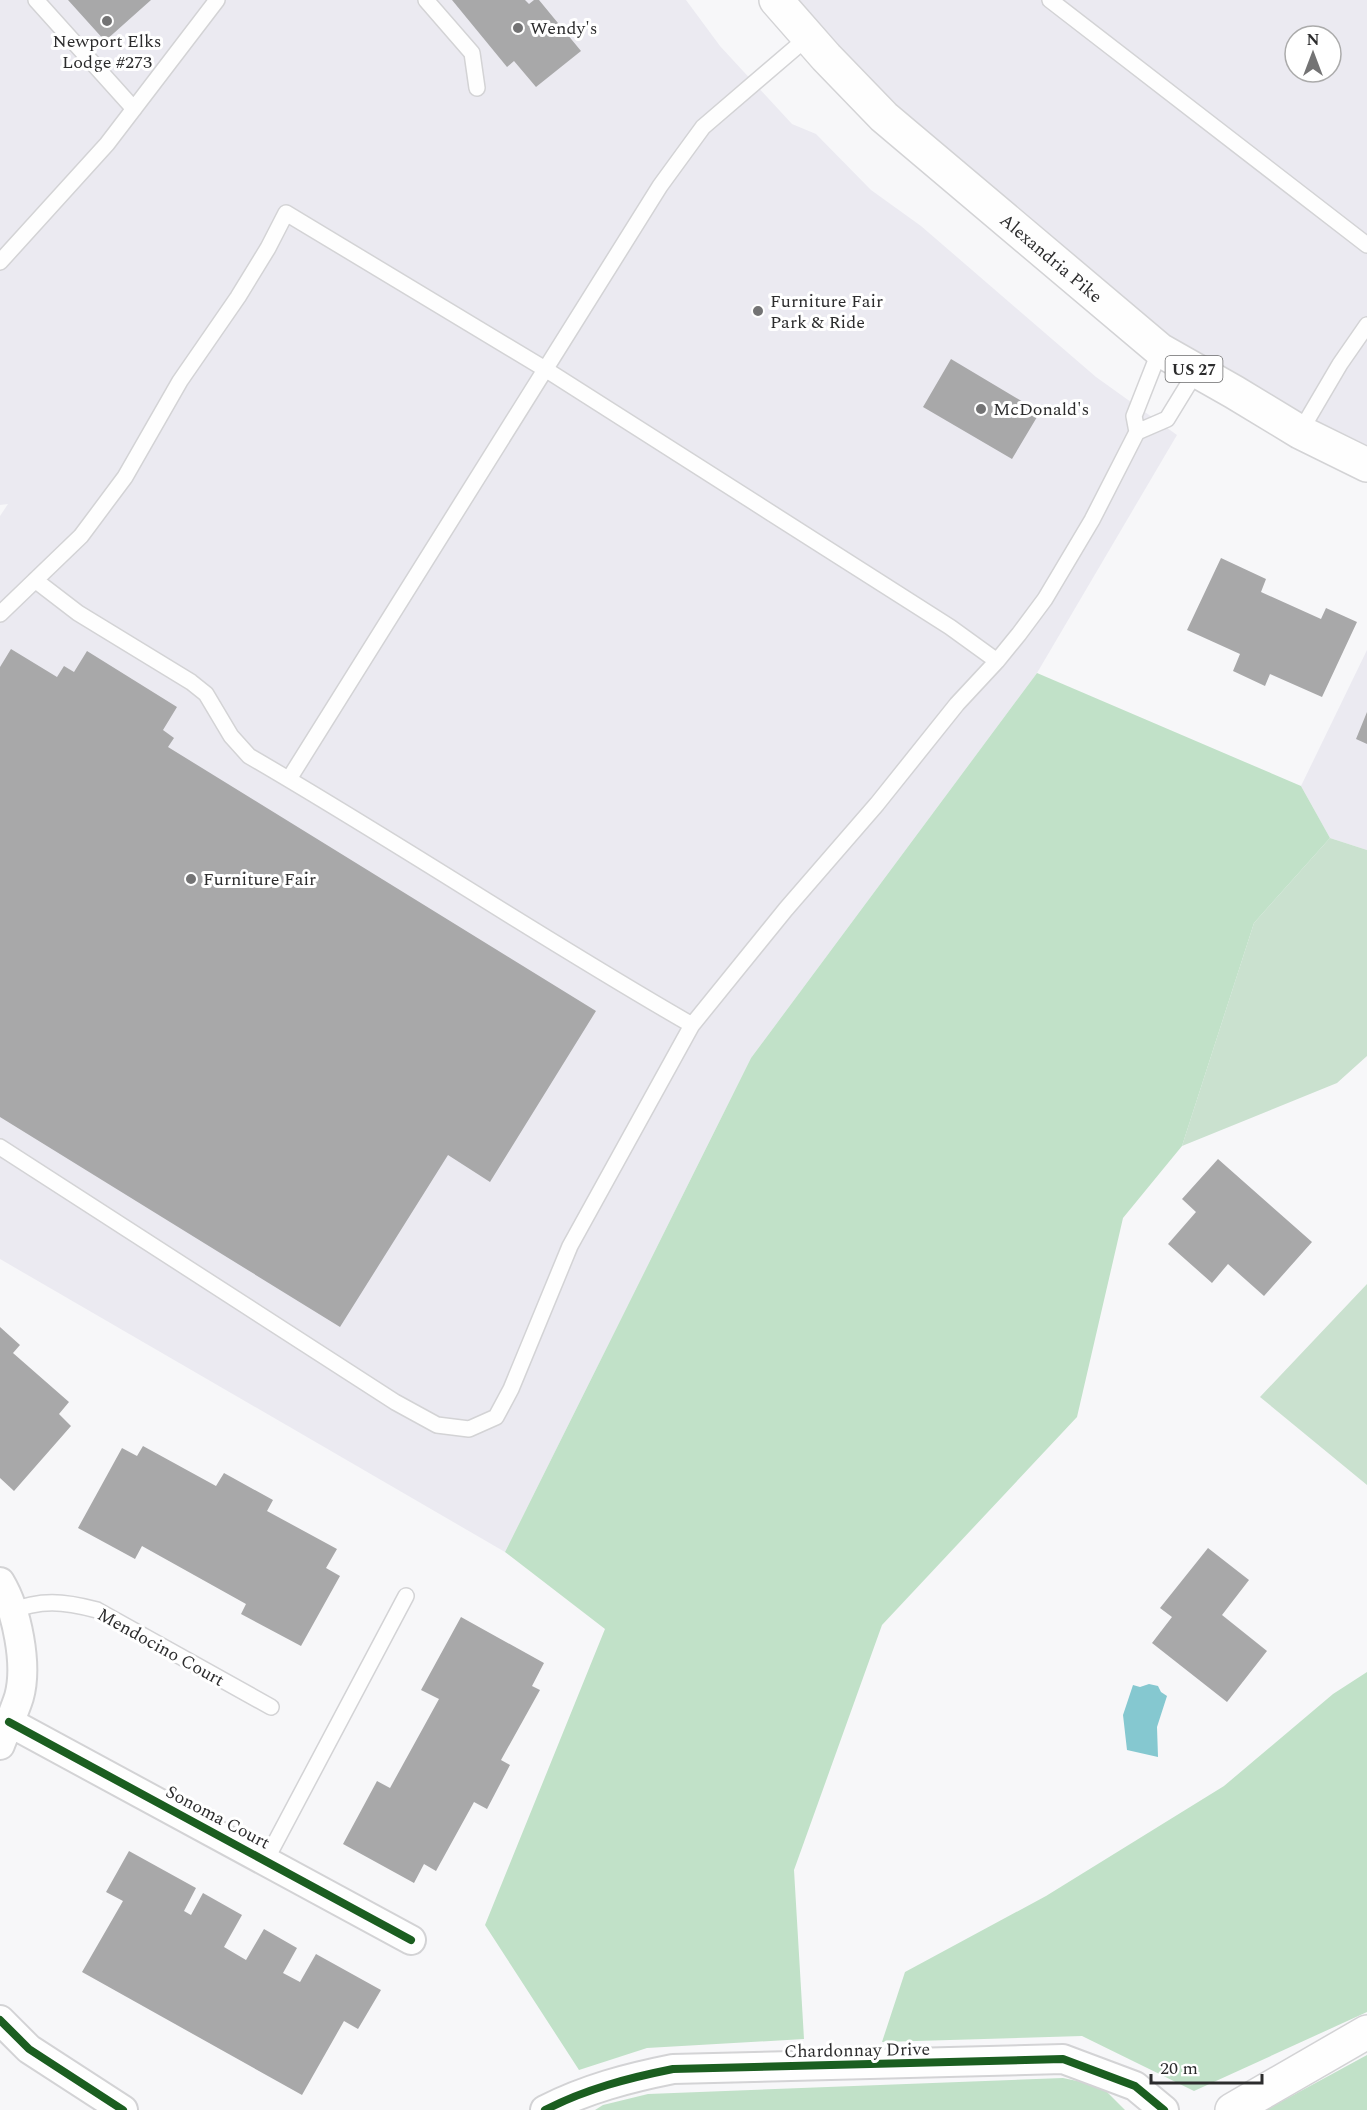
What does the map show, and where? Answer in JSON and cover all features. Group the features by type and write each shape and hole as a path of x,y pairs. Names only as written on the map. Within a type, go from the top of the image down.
{"main road":[{"name":"Alexandria Pike","path":"776,0 884,117 1160,350 1300,432 1367,465"},
{"path":"1232,2110 1367,2032"}],"street":[{"path":"0,1582 6,1593 6,1613 20,1641 21,1669 19,1695 4,1734"},
{"name":"Sonoma Court","path":"4,1734 266,1860 411,1940"},
{"path":"0,2020 29,2049 123,2110"},
{"name":"Chardonnay Drive","path":"545,2110 579,2094 630,2078 673,2069 1063,2059 1136,2086 1164,2110"}],"lane":[{"path":"36,0 134,109"},
{"path":"0,262 107,144 218,0"},
{"path":"426,0 472,53 477,88"},
{"path":"1050,0 1367,245"},
{"path":"290,779 660,186 703,127 808,37"},
{"path":"0,614 81,536 126,477 180,381 238,297 286,213 545,369 950,627 997,661"},
{"path":"1300,432 1340,364 1367,325"},
{"path":"0,1147 395,1402 437,1425 469,1429 496,1417 511,1389 570,1246 692,1024 786,909 877,804 957,704 997,661 1045,599 1092,520 1137,432 1134,416 1160,350"},
{"path":"1137,432 1167,420 1197,370"},
{"path":"35,580 78,613 206,694 231,736 249,756 290,779 622,985 692,1024"},
{"name":"Sonoma Court","path":"266,1860 406,1596"},
{"name":"Mendocino Court","path":"6,1613 40,1602 72,1603 97,1610 271,1707"}],"shaded area":[{"path":"0,0 686,0 720,46 792,124 816,134 871,190 921,226 1096,377 1177,435 1037,673 751,1058 505,1552 0,1259 0,516 8,504 0,505"},
{"path":"776,0 1367,0 1367,465 1160,350"},
{"path":"1367,650 1367,850 1330,838 1301,786"}],"green space":[{"path":"1037,673 1301,786 1330,838 1254,923 1182,1146 1123,1218 1077,1417 882,1625 794,1870 804,2039 647,2048 579,2070 485,1925 605,1629 505,1552 751,1058"},
{"path":"1330,838 1367,850 1367,1056 1337,1083 1182,1146 1254,923"},
{"path":"1367,1284 1367,1485 1260,1397"},
{"path":"1367,1672 1367,2012 1194,2091 1082,2036 882,2042 905,1972 1046,1896 1224,1786 1333,1694"},
{"path":"1367,2055 1367,2110 1266,2110"},
{"path":"1063,2078 1101,2086 1125,2110 595,2110 603,2105 648,2094"}],"water":[{"path":"1149,1684 1158,1686 1167,1696 1157,1727 1158,1757 1127,1750 1123,1715 1133,1685 1140,1687"}],"building":[{"name":"Newport Elks Lodge #273","path":"68,0 151,0 105,41"},
{"name":"Wendy's","path":"452,0 525,0 529,4 534,0 539,0 581,51 536,87 514,61 507,67"},
{"name":"McDonald's","path":"951,359 1040,412 1012,459 923,407"},
{"path":"1221,558 1266,579 1261,592 1321,619 1326,608 1357,622 1322,697 1270,674 1265,686 1233,671 1240,654 1187,630"},
{"name":"Furniture Fair","path":"11,649 57,677 64,666 74,672 87,651 177,707 163,730 174,738 168,747 596,1011 490,1182 448,1155 340,1327 0,1117 0,667"},
{"path":"1367,712 1367,744 1356,739"},
{"path":"1218,1159 1312,1242 1264,1296 1228,1264 1212,1283 1168,1244 1196,1212 1182,1199"},
{"path":"0,1327 20,1345 13,1353 69,1402 59,1414 71,1426 14,1491 0,1478"},
{"path":"143,1446 216,1486 224,1473 273,1500 267,1511 337,1549 326,1568 340,1576 301,1646 241,1614 246,1604 142,1546 135,1559 78,1528 122,1448 137,1456"},
{"path":"1208,1548 1249,1580 1222,1615 1267,1651 1227,1702 1152,1643 1172,1617 1160,1608"},
{"path":"461,1617 544,1663 532,1686 540,1690 501,1760 510,1765 487,1809 474,1802 436,1871 424,1864 414,1883 343,1844 377,1781 390,1788 439,1699 421,1690"},
{"path":"129,1851 196,1888 184,1911 191,1915 203,1893 242,1915 224,1947 246,1960 264,1929 297,1948 283,1973 300,1982 316,1954 381,1990 358,2029 344,2021 302,2095 82,1972 123,1901 106,1892"}],"cycle path":[{"path":"9,1722 411,1940"},
{"path":"0,2020 29,2049 123,2110"},
{"path":"545,2110 607,2085 673,2069 1063,2059 1135,2086 1164,2110"}],"place":[{"name":"Newport Elks Lodge #273","path":"107,21"},
{"name":"Wendy's","path":"518,28"},
{"name":"Furniture Fair Park & Ride","path":"758,311"},
{"name":"McDonald's","path":"981,409"},
{"name":"Furniture Fair","path":"191,879"}]}
